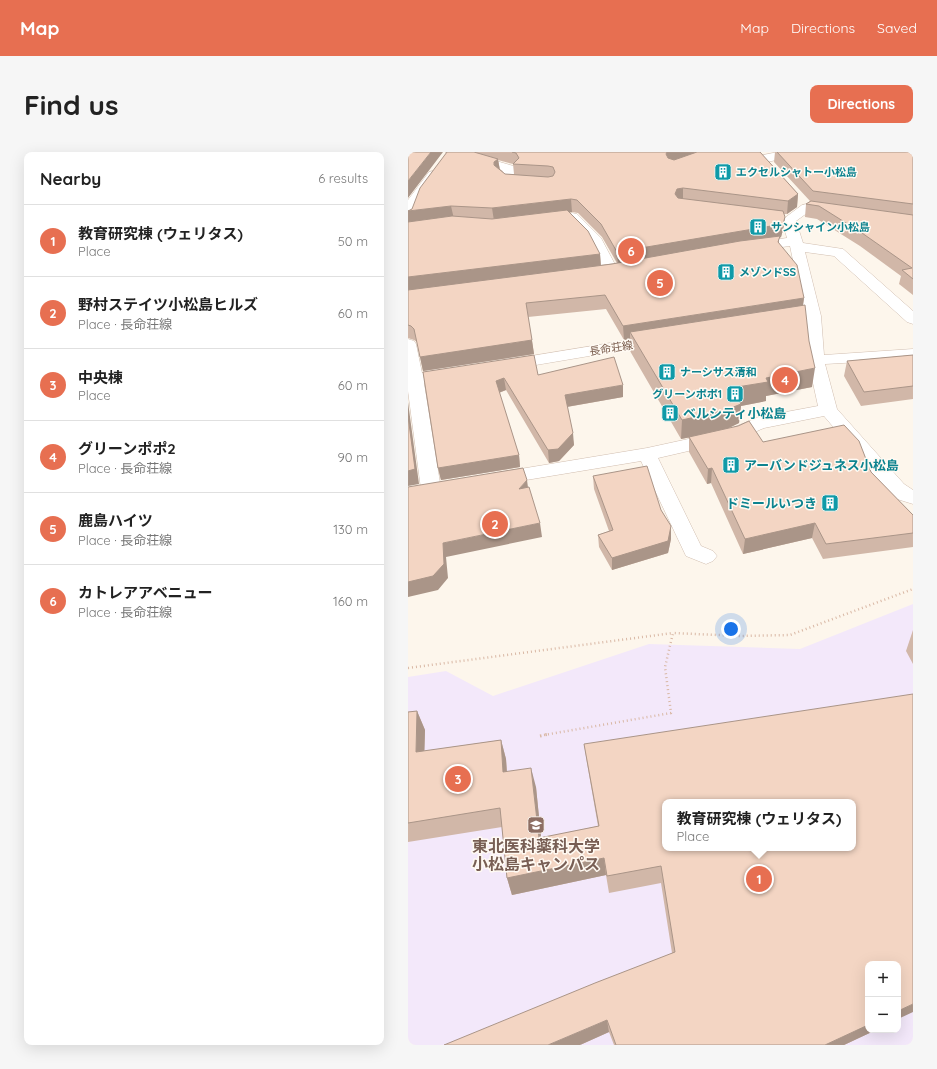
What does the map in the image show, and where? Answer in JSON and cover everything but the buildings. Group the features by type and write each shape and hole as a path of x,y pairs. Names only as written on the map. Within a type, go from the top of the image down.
{"street":[{"path":"749,152 763,159 773,170"},
{"path":"763,159 794,152"},
{"path":"411,226 412,200 447,156 513,170 503,176 511,182 542,184"},
{"path":"797,197 806,208"},
{"path":"774,218 789,220 806,208 822,210"},
{"path":"557,219 572,217 596,241 612,272"},
{"path":"789,220 814,316 816,360 828,410 897,489 904,494 913,497"},
{"path":"739,249 796,244 838,252 913,319"},
{"path":"596,274 627,270"},
{"path":"759,325 814,316"},
{"name":"長命荘線","path":"493,367 673,338"},
{"path":"408,344 412,380 431,490"},
{"path":"816,360 913,354"},
{"path":"412,380 470,370"},
{"path":"477,482 647,454 730,436 759,423 828,410"},
{"path":"647,454 693,551 706,556"}],"path":[{"path":"408,668 673,633 740,636 790,636 913,589"},
{"path":"540,736 671,713 665,667 673,633"}],"shaded area":[{"name":"東北医科薬科大学 小松島キャンパス","path":"913,604 913,1045 408,1045 408,677 446,671 493,696 649,644 800,649"}],"place":[{"name":"エクセルシャトー小松島","path":"723,172"},
{"name":"サンシャイン小松島","path":"758,227"},
{"name":"カトレアアベニュー","path":"631,251"},
{"name":"メゾンドSS","path":"726,272"},
{"name":"鹿島ハイツ","path":"660,283"},
{"name":"ナーシサス清和","path":"667,372"},
{"name":"グリーンポポ2","path":"785,380"},
{"name":"グリーンポポ1","path":"735,394"},
{"name":"ベルシティ小松島","path":"670,413"},
{"name":"アーバンドジュネス小松島","path":"731,465"},
{"name":"ドミールいつき","path":"830,503"},
{"name":"野村ステイツ小松島ヒルズ","path":"495,524"},
{"name":"中央棟","path":"458,779"},
{"name":"東北医科薬科大学 小松島キャンパス","path":"536,825"},
{"name":"教育研究棟 (ウェリタス)","path":"759,879"}]}
